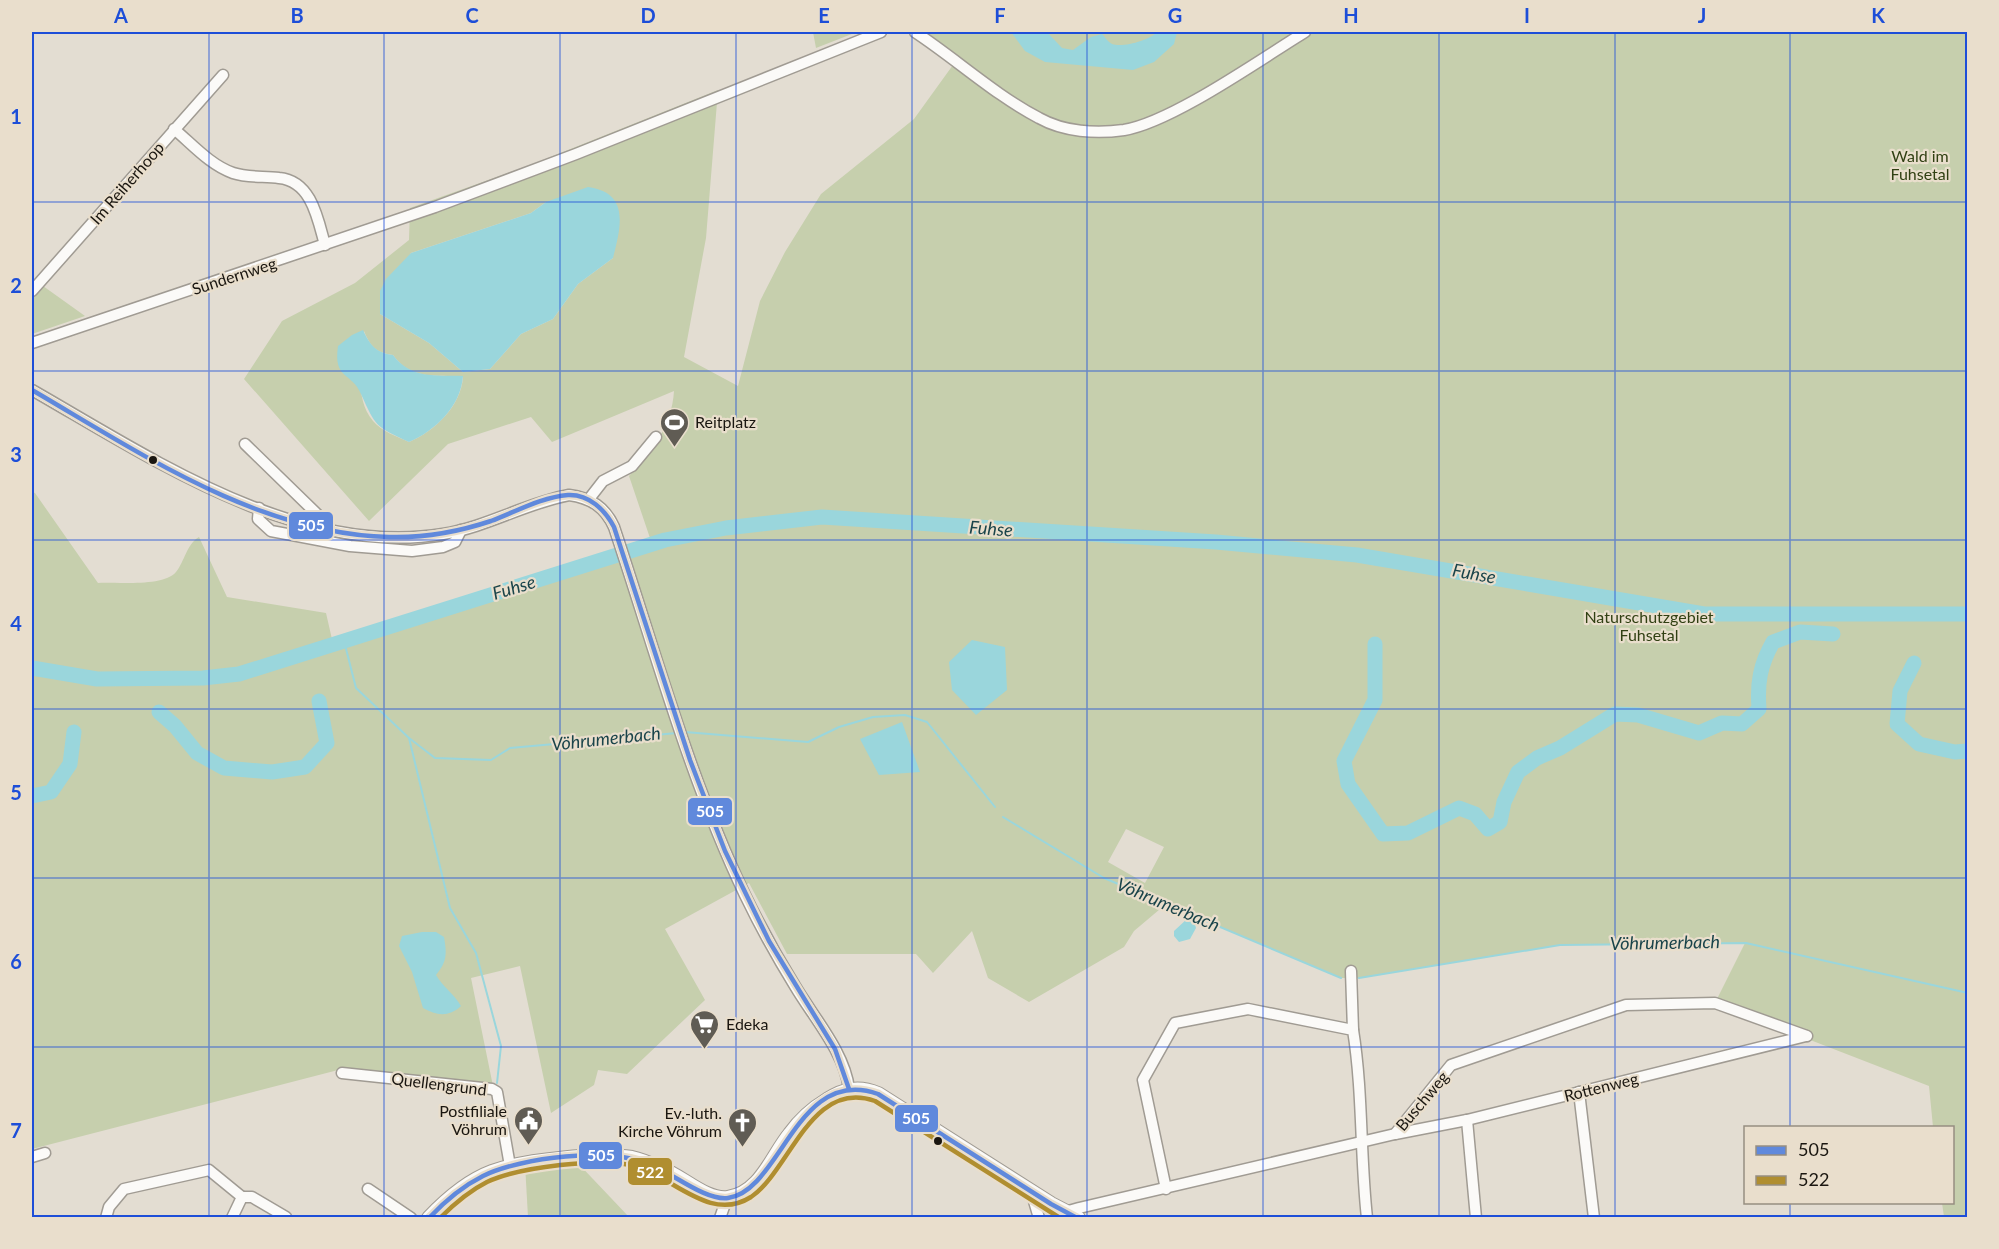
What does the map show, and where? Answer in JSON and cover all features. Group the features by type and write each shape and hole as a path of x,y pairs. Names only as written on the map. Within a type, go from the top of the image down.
{"main road":[{"path":"429,1218 474,1181 510,1166 556,1160 633,1158 672,1173 714,1196 727,1198 753,1186 803,1118 830,1098 849,1089 866,1089 878,1094 1067,1216"}],"street":[{"name":"Sundernweg","path":"32,343 435,207 576,154 880,32"},
{"path":"915,32 1041,119 1060,127 1105,131 1126,129 1186,104 1305,32"},
{"name":"Im Reiherhoop","path":"32,291 223,75"},
{"path":"174,129 222,168 242,175 283,178 298,185 313,205 325,245"},
{"path":"32,390 179,473 259,508 322,527 354,533 408,537 461,530 561,497 589,499 607,514 626,563 707,807 746,896 794,985 847,1070 849,1089"},
{"path":"589,499 603,481 632,466 656,437"},
{"path":"246,444 319,516 322,527"},
{"path":"259,508 258,519 271,531 350,546 400,551 430,550 455,542 461,530"},
{"path":"1351,971 1353,1030 1360,1079 1360,1143 1367,1218"},
{"name":"Buschweg","path":"1067,1216 1166,1189 1395,1134 1451,1065 1626,1005 1715,1003 1807,1036"},
{"path":"1166,1189 1143,1080 1175,1023 1248,1009 1353,1030"},
{"name":"Rottenweg","path":"1395,1134 1467,1120 1807,1036"},
{"name":"Quellengrund","path":"342,1073 492,1089 496,1092 510,1166"},
{"path":"1579,1092 1594,1218"},
{"path":"1467,1120 1476,1218"},
{"path":"32,1157 45,1154"},
{"path":"106,1218 109,1207 124,1189 209,1170 242,1197 252,1197 286,1216"},
{"path":"368,1189 411,1218"},
{"path":"1031,1191 1039,1218"},
{"path":"232,1218 242,1197"},
{"path":"720,1218 727,1198"}],"green space":[{"path":"813,32 857,32 816,48"},
{"name":"Naturschutzgebiet Fuhsetal","path":"922,32 1967,32 1967,1217 1944,1217 1942,1204 1954,1204 1954,1126 1933,1126 1929,1086 1715,1003 1745,943 1560,945 1359,978 1341,978 1166,904 1134,931 1124,947 1029,1002 988,978 972,931 933,973 916,954 787,954 749,883 665,929 705,1000 627,1074 598,1070 594,1085 551,1113 520,966 471,978 493,1086 342,1069 32,1149 32,492 35,493 98,583 151,582 170,577 179,568 191,544 199,537 227,597 326,613 334,648 692,537 828,519 829,515 822,514 691,530 651,541 629,476 653,448 665,427 674,391 552,442 531,417 448,444 369,521 244,379 282,321 355,283 409,240 410,208 533,164 718,90 706,238 684,357 738,386 760,301 785,252 821,194 914,119 958,58","holes":["546,202 613,258 578,284 553,319 521,334 490,369 463,372 429,343 380,314 411,253 531,213","364,331 374,348 382,353 393,355 400,363 416,373 463,377 457,398 445,416 428,431 409,442 376,425 367,411 363,401 360,378","1126,829 1164,847 1145,883 1108,862"]},
{"path":"43,286 85,316 32,334 32,300"},
{"path":"574,1159 629,1217 528,1217 525,1164"}],"water":[{"path":"1011,32 1047,32 1062,48 1073,50 1091,37 1102,34 1112,44 1123,45 1143,40 1157,32 1177,32 1174,44 1154,62 1133,70 1045,62 1025,51"},
{"path":"588,187 601,190 611,196 616,204 620,223 613,258 578,284 553,319 521,334 490,369 463,372 429,343 380,314 380,291 386,279 411,253 531,213 546,202"},
{"path":"363,330 374,347 393,355 400,363 416,372 463,376 457,397 445,416 428,431 409,442 378,424 357,387 338,365 338,346"},
{"path":"972,640 1005,647 1007,690 976,715 952,690 949,662"},
{"path":"902,722 920,772 879,775 860,739"},
{"path":"1188,918 1194,921 1196,928 1190,939 1179,942 1174,936 1174,931"},
{"path":"436,932 444,937 445,957 436,975 461,1006 447,1014 433,1013 423,1008 412,972 399,946 402,936"}],"waterway":[{"name":"Fuhse","path":"32,668 97,679 203,678 239,674 665,540 726,528 822,517 1216,542 1357,555 1704,614 1968,614"},
{"path":"1375,644 1375,700 1344,761 1348,784 1383,834 1408,833 1459,808 1475,814 1488,829 1500,822 1504,802 1518,772 1537,758 1560,748 1615,714 1638,715 1699,733 1722,723 1742,724 1759,709 1760,674 1773,642 1800,632 1833,634"},
{"name":"Vöhrumerbach","path":"344,641 356,688 409,738 435,758 491,760 510,748 677,733"},
{"path":"1914,663 1900,691 1897,724 1919,744 1955,752 1968,751"},
{"path":"159,712 175,726 197,753 224,768 272,772 305,767 327,743 319,701"},
{"name":"Vöhrumerbach","path":"685,732 808,742 839,727 873,717 905,715 927,722 995,807"},
{"path":"32,796 51,792 70,764 74,732"},
{"path":"409,738 450,908 476,953 501,1046 497,1083"},
{"name":"Vöhrumerbach","path":"1003,817 1104,878 1341,978"},
{"name":"Vöhrumerbach","path":"1359,978 1560,945 1746,943 1968,993"}],"transit line":[{"name":"505","path":"32,390 115,439 202,486 247,506 294,522 341,532 389,537 428,535 479,525 558,496 576,495 596,504 614,527 690,760 725,851 769,941 835,1049 849,1089"},
{"name":"505","path":"429,1218 454,1194 483,1176 520,1164 566,1156 612,1156 632,1159 658,1168 699,1191 719,1198 728,1198 746,1190 762,1175 809,1112 828,1097 850,1090 878,1094 1051,1204 1077,1218"},
{"name":"522","path":"440,1218 462,1198 487,1182 519,1172 582,1163 620,1163 635,1166 706,1202 721,1205 736,1204 751,1197 765,1184 818,1114 834,1103 853,1097 875,1101 1060,1218"}],"place":[{"name":"Reitplatz","path":"674,448"},
{"name":"Edeka","path":"705,1050"},
{"name":"Postfiliale Vöhrum","path":"528,1146"},
{"name":"Ev.-luth. Kirche Vöhrum","path":"743,1148"}],"park label":[{"name":"Wald im Fuhsetal","path":"1920,165"}]}
